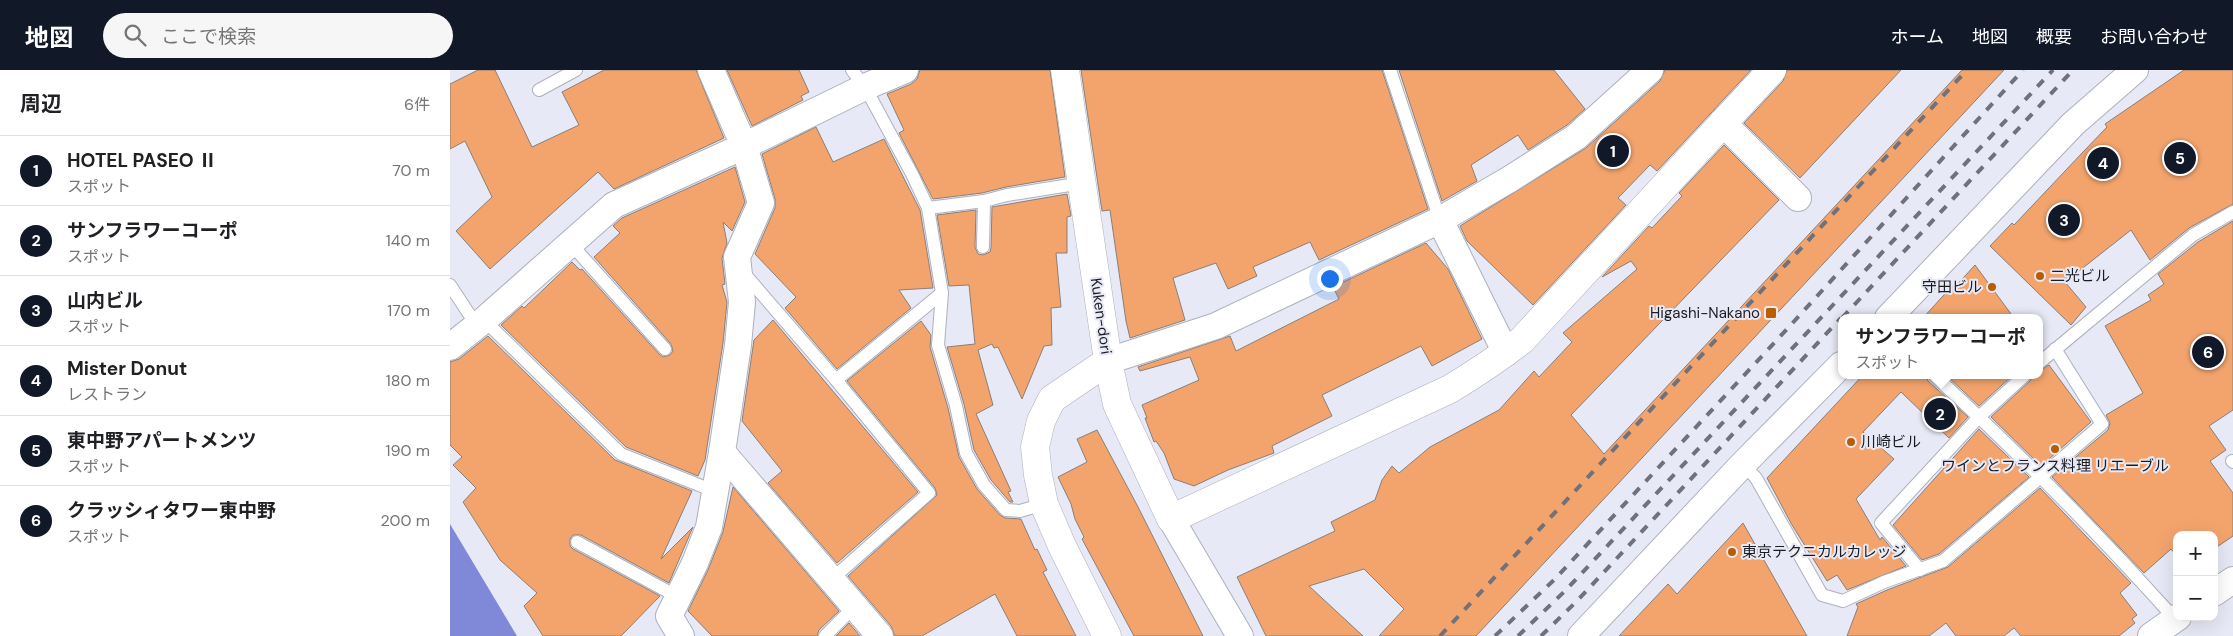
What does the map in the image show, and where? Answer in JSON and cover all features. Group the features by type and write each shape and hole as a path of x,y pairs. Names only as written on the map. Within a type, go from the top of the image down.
{"street":[{"path":"681,636 668,616 695,563 708,527 722,452 740,328 742,302 737,257 761,203 744,146 711,70"},
{"path":"450,347 481,323 614,205 744,146 858,78 904,70"},
{"name":"Kuken-dori","path":"1064,70 1108,361 1052,399 1042,422 1035,447 1044,504 1062,546 1107,636"},
{"path":"1240,636 1171,519 1117,404 1108,361 1216,326 1440,220 1576,137 1650,70"},
{"path":"1171,519 1450,389 1484,369 1522,340 1772,70"},
{"path":"1892,314 2073,124 2135,70"},
{"path":"1722,122 1798,198"},
{"path":"1440,220 1506,352"},
{"path":"1581,636 1743,464 1838,368"},
{"path":"722,452 880,636"},
{"path":"2218,590 2233,580"},
{"path":"2151,636 2173,621"}],"lane":[{"path":"539,90 576,70"},
{"path":"1390,70 1440,220"},
{"path":"858,78 928,208 942,293 938,345 956,406 966,452 984,485 1006,510 1020,511 1044,504"},
{"path":"928,208 984,201 1006,195 1082,183"},
{"path":"982,247 984,201"},
{"path":"2043,359 2193,235 2233,212"},
{"path":"570,243 665,349"},
{"path":"738,265 929,493 832,579"},
{"path":"450,285 481,323 621,454 714,491"},
{"path":"836,380 942,293"},
{"path":"1743,464 1756,478 1822,595 1843,601 1884,582 1943,561 2102,424 2055,348"},
{"path":"1938,379 2041,476 2173,614"},
{"path":"1920,570 1881,523 1979,417 2021,379"},
{"path":"577,542 678,597"},
{"path":"825,636 855,606"}],"water":[{"path":"450,524 517,636 450,636"}],"building":[{"path":"478,70 495,70 532,147 579,125 562,92 604,70 696,70 724,138 614,189 598,172 490,269 456,231 492,197 465,141 450,149 450,84"},
{"path":"727,70 799,70 809,92 801,96 803,100 752,126"},
{"path":"920,70 1050,70 1065,177 982,193 933,199 899,133 904,130 887,94 911,84 917,79"},
{"path":"1081,70 1382,70 1428,209 1319,260 1310,242 1253,267 1257,276 1228,289 1216,263 1173,278 1185,320 1130,338 1110,210 1102,211"},
{"path":"1399,70 1554,70 1585,109 1567,125 1528,150 1518,135 1471,165 1477,181 1442,201"},
{"path":"1665,70 1751,70 1657,171 1650,165 1618,198 1626,205 1533,305 1467,241 1460,226 1586,148 1660,81"},
{"path":"1787,70 1901,70 1800,178 1744,123 1783,81"},
{"path":"1962,70 2004,70 1476,636 1379,636 1404,609 1364,569 1309,586 1363,636 1266,636 1237,577 1335,531 1331,522 1375,500 1382,480 1392,466 1399,473 1430,447 1499,410 1534,371 1539,377 1572,342 1563,333 1637,269 1631,261 1602,277 1649,226 1652,228 1682,196 1679,193 1724,145 1779,200 1571,415 1604,454"},
{"path":"2184,70 2233,70 2233,204 2189,228 2150,260 2131,230 2065,282 2086,307 2071,325 1990,246 2012,223 2014,225 2107,127 2105,124"},
{"path":"816,127 833,162 884,139 920,210 933,288 899,290 911,308 837,369 785,308 796,297 755,254 775,208 775,199 762,154"},
{"path":"735,167 745,202 732,231 723,222 727,243 722,258 725,284 722,285 727,302 723,343 705,460 698,476 626,447 501,325 522,306 524,308 572,262 580,270 582,269 659,354 663,357 670,355 673,351 671,344 594,257 620,233 613,226 622,218"},
{"path":"1067,194 1071,216 1067,217 1067,253 1056,253 1061,307 1051,308 1052,345 1044,346 1022,399 998,347 994,348 992,344 978,350 993,405 976,414 1011,491 1008,492 1013,502 1010,502 991,480 974,450 964,404 947,347 975,344 969,285 949,286 937,215 976,210 975,247 978,254 983,255 990,252 991,248 992,207"},
{"path":"2233,221 2233,410 2209,426 2226,450 2210,461 2233,493 2233,536 2218,546 2218,531 2173,531 2173,551 2171,549 2144,573 2052,477 2108,430 2110,423 2106,415 2143,393 2105,326 2151,300 2148,295 2164,284 2158,274 2198,242"},
{"path":"1426,243 1448,269 1482,339 1432,366 1421,346 1322,395 1332,416 1272,446 1274,453 1228,470 1194,486 1174,479 1164,453 1156,441 1154,442 1142,405 1199,380 1190,357 1140,371 1138,367 1230,336 1236,351 1339,299 1333,287"},
{"path":"1975,265 2011,314 1927,314 1952,286 1954,288"},
{"path":"773,320 918,492 837,563 768,483 782,471 742,421 754,340"},
{"path":"921,321 931,335 930,347 948,408 959,457 977,489 1000,515 1005,518 1021,519 1035,550 1037,549 1047,570 1043,572 1076,636 1017,636 995,594 922,636 895,636 891,626 848,576 937,495 935,488 847,381"},
{"path":"488,336 615,460 692,491 661,559 693,527 669,583 581,535 573,535 570,539 570,546 573,549 660,596 621,636 543,636 524,606 537,593 500,560 463,502 476,488 453,465 462,457 450,445 450,362 459,359"},
{"path":"2049,365 2091,422 2041,466 1991,417 2031,379 2043,379 2043,369"},
{"path":"1859,379 1927,379 1968,417 1949,438 1901,392 1863,432 1894,459 1856,499 1880,540 1882,537 1906,566 1847,590 1837,575 1827,581 1792,525 1767,478"},
{"path":"1950,379 2009,379 1979,406"},
{"path":"1979,429 2029,477 1939,554 1922,560 1893,525"},
{"path":"1097,430 1203,636 1134,636 1082,539 1084,537 1058,477 1087,462 1077,439"},
{"path":"733,487 839,611 819,630 817,636 712,636 688,611 708,570 723,532"},
{"path":"2040,488 2131,583 2120,593 2137,615 2132,619 2135,623 2119,636 2021,636 2014,628 2004,636 1956,636 1946,623 1929,636 1847,636 1858,607 1856,604 1948,567"},
{"path":"1743,523 1807,636 1619,636 1668,584 1677,594"},
{"path":"849,623 860,636 836,636"}],"railway":[{"path":"1440,636 1967,70"},
{"path":"1495,636 1555,579 1788,328 2023,70"},
{"path":"1518,636 1566,590 2053,70"},
{"path":"1846,314 2073,70"},
{"path":"1541,636 1577,601 1838,321"}],"place":[{"name":"HOTEL PASEO Ⅱ","path":"1613,151"},
{"name":"東中野アパートメンツ","path":"2180,158"},
{"name":"Mister Donut","path":"2103,163"},
{"name":"山内ビル","path":"2064,220"},
{"name":"二光ビル","path":"2040,276"},
{"name":"守田ビル","path":"1992,287"},
{"name":"Higashi-Nakano","path":"1771,313"},
{"name":"クラッシィタワー東中野","path":"2208,352"},
{"name":"サンフラワーコーポ","path":"1940,414"},
{"name":"川崎ビル","path":"1851,442"},
{"name":"ワインとフランス料理 リエーブル","path":"2055,449"},
{"name":"東京テクニカルカレッジ","path":"1732,552"}]}
